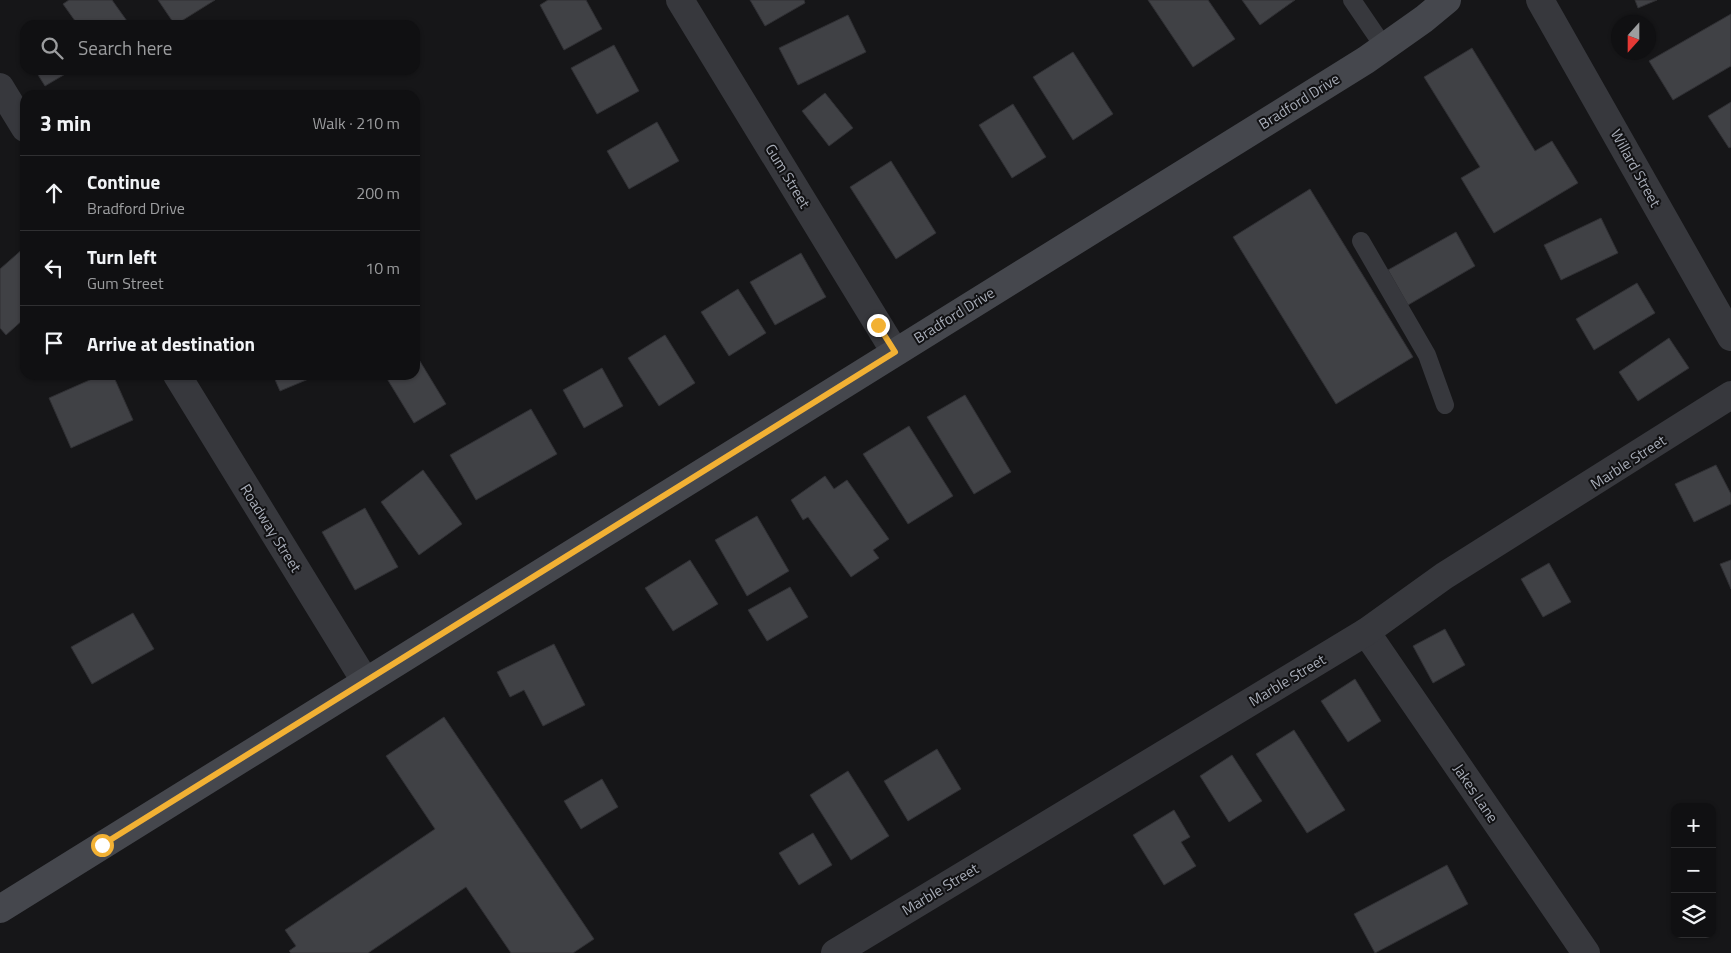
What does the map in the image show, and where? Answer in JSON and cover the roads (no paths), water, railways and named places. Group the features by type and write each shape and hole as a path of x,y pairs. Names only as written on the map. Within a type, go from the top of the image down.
{"street":[{"name":"Gum Street","path":"680,0 895,352"},
{"name":"Bradford Drive","path":"0,909 1384,47 1447,0"},
{"name":"Willard Street","path":"1540,0 1731,337"},
{"path":"0,87 20,120"},
{"name":"Roadway Street","path":"180,380 365,681"},
{"name":"Marble Street","path":"835,953 1366,632 1444,576 1731,395"},
{"name":"Jakes Lane","path":"1366,632 1586,953"}],"lane":[{"path":"1352,0 1384,47"},
{"path":"1360,241 1427,355 1445,405"}]}
